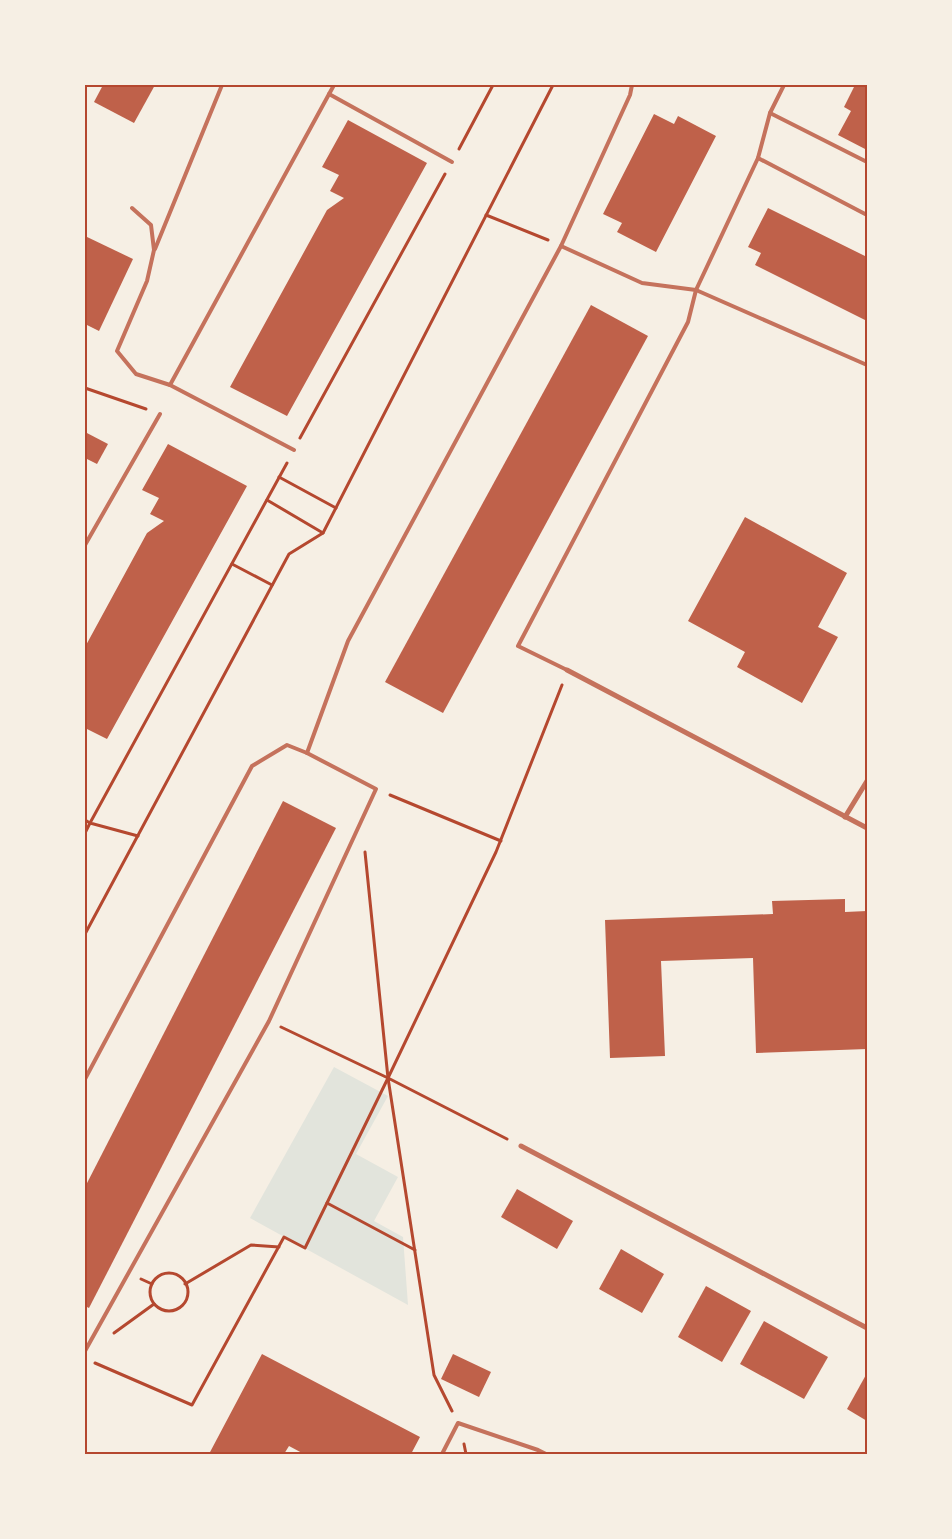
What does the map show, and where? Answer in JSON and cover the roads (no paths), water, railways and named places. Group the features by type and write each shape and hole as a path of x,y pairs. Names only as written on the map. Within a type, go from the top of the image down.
{"street":[{"path":"567,670 867,828"},
{"path":"845,817 867,781"},
{"path":"521,1146 867,1328"}],"lane":[{"path":"222,85 154,250 147,281 117,351 136,374 170,385 294,450"},
{"path":"170,385 334,85"},
{"path":"307,753 348,641 561,246 630,95 632,85"},
{"path":"567,670 518,646 688,322 696,290 758,158 770,113 784,85"},
{"path":"329,94 452,162"},
{"path":"770,113 867,162"},
{"path":"758,158 867,215"},
{"path":"132,208 152,225 154,250"},
{"path":"561,246 642,283 696,290 867,365"},
{"path":"85,545 160,414"},
{"path":"85,1079 252,766 287,745 307,753 376,789 269,1021 85,1351"},
{"path":"442,1454 458,1423 546,1454"}]}
